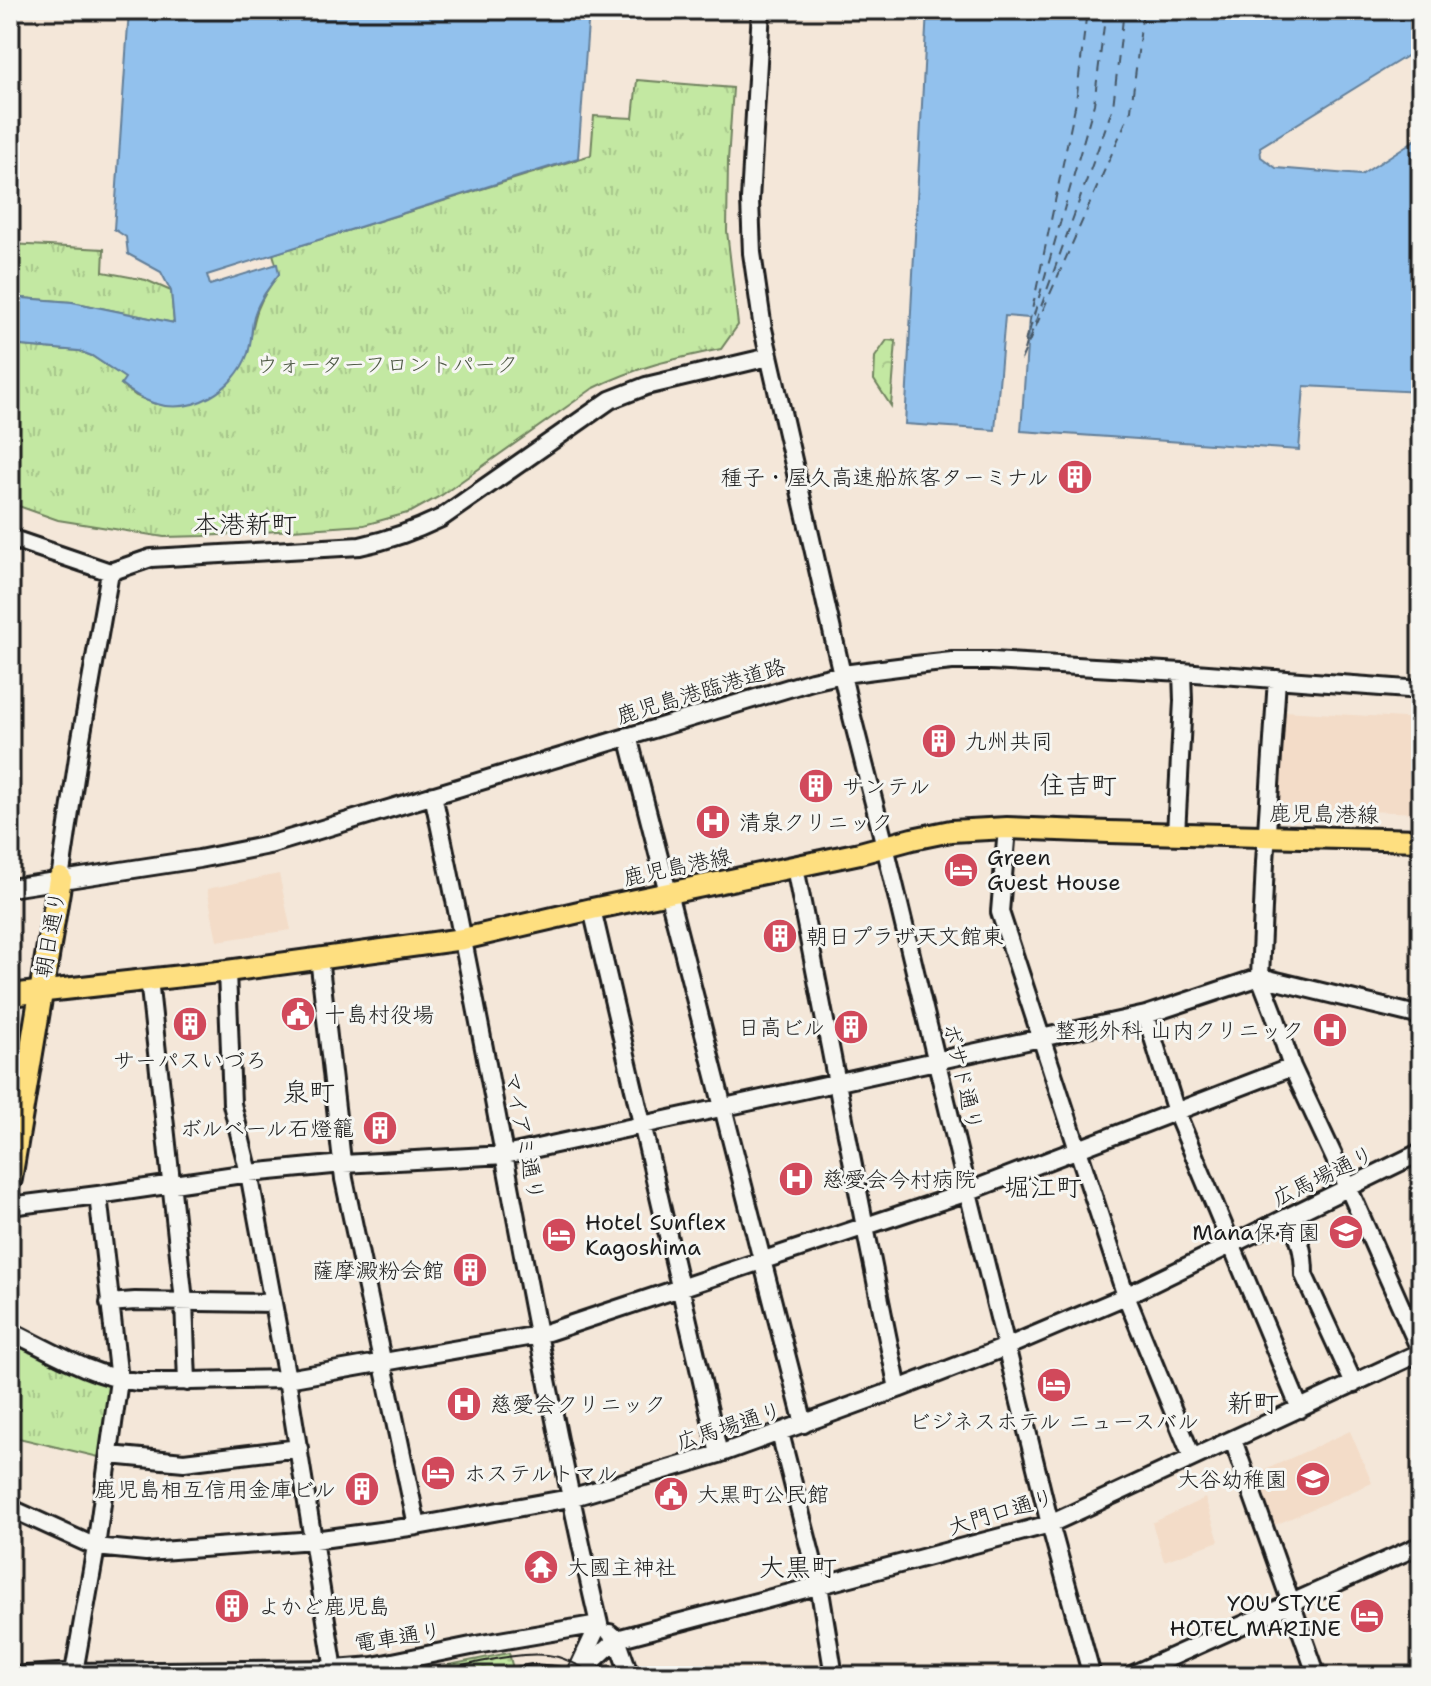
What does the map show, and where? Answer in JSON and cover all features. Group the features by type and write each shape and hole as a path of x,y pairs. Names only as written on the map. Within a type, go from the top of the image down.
{"highway":[{"name":"朝日通り","path":"10,1179 60,879"}],"main road":[{"name":"鹿児島港線","path":"10,995 227,971 463,939 951,831 1007,828 1421,840"}],"street":[{"name":"ボサド通り","path":"761,10 750,200 759,309 968,1192 1050,1524 1092,1676"},
{"path":"10,538 110,572 151,558 360,546 413,532 441,518 610,400 646,386 769,357"},
{"path":"60,879 110,572"},
{"name":"鹿児島港臨港道路","path":"10,888 269,845 843,674 952,661 991,661 1421,690"},
{"path":"1176,834 1182,672"},
{"path":"1277,679 1260,977 1292,1067 1421,1352"},
{"path":"628,736 804,1424"},
{"name":"マイアミ通り","path":"433,795 570,1498 599,1624"},
{"path":"1007,828 1000,912 1126,1296 1192,1457"},
{"path":"795,867 898,1389"},
{"path":"592,909 719,1454"},
{"path":"319,957 343,1164 417,1526"},
{"path":"227,971 232,1104 249,1173 287,1379 335,1672"},
{"path":"10,1206 249,1173 505,1155 1146,1015 1260,977 1421,1016"},
{"path":"149,979 184,1301 187,1382"},
{"path":"1146,1015 1176,1112 1300,1409"},
{"path":"10,1331 89,1370 119,1380 187,1382 287,1379 539,1335 968,1192 1292,1067"},
{"name":"広馬場通り","path":"10,1508 96,1547 146,1552 314,1540 417,1526 570,1498 780,1433 1006,1347 1126,1296 1421,1152"},
{"path":"74,1672 96,1547 119,1380 98,1195"},
{"path":"1288,1217 1304,1255 1304,1275 1354,1384"},
{"path":"109,1303 273,1303"},
{"name":"大門口通り","path":"617,1639 1050,1524 1421,1352"},
{"path":"780,1433 819,1585 834,1676"},
{"path":"1233,1440 1317,1676"},
{"path":"110,1455 184,1462 299,1448"},
{"path":"1129,1676 1421,1545"},
{"path":"576,1676 599,1624 617,1639 630,1676"},
{"name":"電車通り","path":"10,1676 74,1672 335,1672 599,1624"},
{"path":"576,1676 617,1639"},
{"path":"521,1676 556,1676"}],"shaded area":[{"path":"1284,711 1421,719 1421,813 1278,808"},
{"path":"279,874 291,930 217,941 207,889"},
{"name":"大谷幼稚園","path":"1350,1431 1372,1483 1275,1525 1254,1475"},
{"path":"1205,1498 1219,1541 1164,1561 1152,1523"}],"green space":[{"name":"ウォーターフロントパーク","path":"637,80 733,88 727,231 738,325 721,349 655,364 592,389 442,495 411,512 364,525 164,537 58,520 10,503 10,345 79,351 92,356 126,378 121,384 136,396 155,404 248,353 257,311 279,274 273,254 591,155 594,116 633,118"},
{"path":"10,244 104,249 103,272 146,280 171,291 174,323 72,302 10,297"},
{"path":"887,340 896,341 891,406 874,380 875,357"},
{"path":"10,1340 108,1385 112,1391 103,1458 10,1436"},
{"path":"509,1653 513,1669 477,1676 441,1676 439,1667"}],"water":[{"path":"129,10 589,10 578,158 207,275 210,285 277,264 279,274 256,310 248,353 242,366 223,389 197,403 182,406 153,403 121,384 125,378 92,356 79,351 10,345 10,297 72,302 174,323 171,291 161,272 128,254 126,237 114,229"},
{"path":"927,10 1421,10 1421,47 1260,147 1261,157 1276,168 1361,175 1421,136 1421,392 1304,386 1299,450 1021,431 1029,318 1005,316 995,430 905,424"}],"ferry route":[{"path":"1025,343 1076,102 1087,10"},
{"path":"1024,350 1094,104 1106,10"},
{"path":"1029,340 1113,107 1124,10"},
{"path":"1021,360 1131,110 1143,10"}],"tram line":[{"path":"415,1676 525,1655 558,1657 598,1676"}],"place":[{"name":"種子・屋久高速船旅客ターミナル","path":"1075,477"},
{"name":"九州共同","path":"939,741"},
{"name":"サンテル","path":"816,786"},
{"name":"清泉クリニック","path":"713,822"},
{"name":"Green Guest House","path":"961,870"},
{"name":"朝日プラザ天文館東","path":"780,936"},
{"name":"十島村役場","path":"298,1014"},
{"name":"サーパスいづろ","path":"190,1024"},
{"name":"日高ビル","path":"851,1027"},
{"name":"整形外科 山内クリニック","path":"1330,1030"},
{"name":"ボルベール石燈籠","path":"380,1128"},
{"name":"慈愛会今村病院","path":"796,1179"},
{"name":"Mana保育園","path":"1346,1232"},
{"name":"Hotel Sunflex Kagoshima","path":"559,1235"},
{"name":"薩摩澱粉会館","path":"470,1270"},
{"name":"ビジネスホテル ニュースバル","path":"1054,1385"},
{"name":"慈愛会クリニック","path":"464,1404"},
{"name":"ホステルトマル","path":"438,1473"},
{"name":"大谷幼稚園","path":"1313,1479"},
{"name":"鹿児島相互信用金庫ビル","path":"362,1489"},
{"name":"大黒町公民館","path":"671,1494"},
{"name":"大國主神社","path":"541,1567"},
{"name":"よかど鹿児島","path":"232,1606"},
{"name":"YOU STYLE HOTEL MARINE","path":"1367,1616"}],"district":[{"name":"本港新町","path":"245,523"},
{"name":"住吉町","path":"1078,784"},
{"name":"泉町","path":"309,1091"},
{"name":"堀江町","path":"1043,1186"},
{"name":"新町","path":"1253,1402"},
{"name":"大黒町","path":"798,1566"}]}
